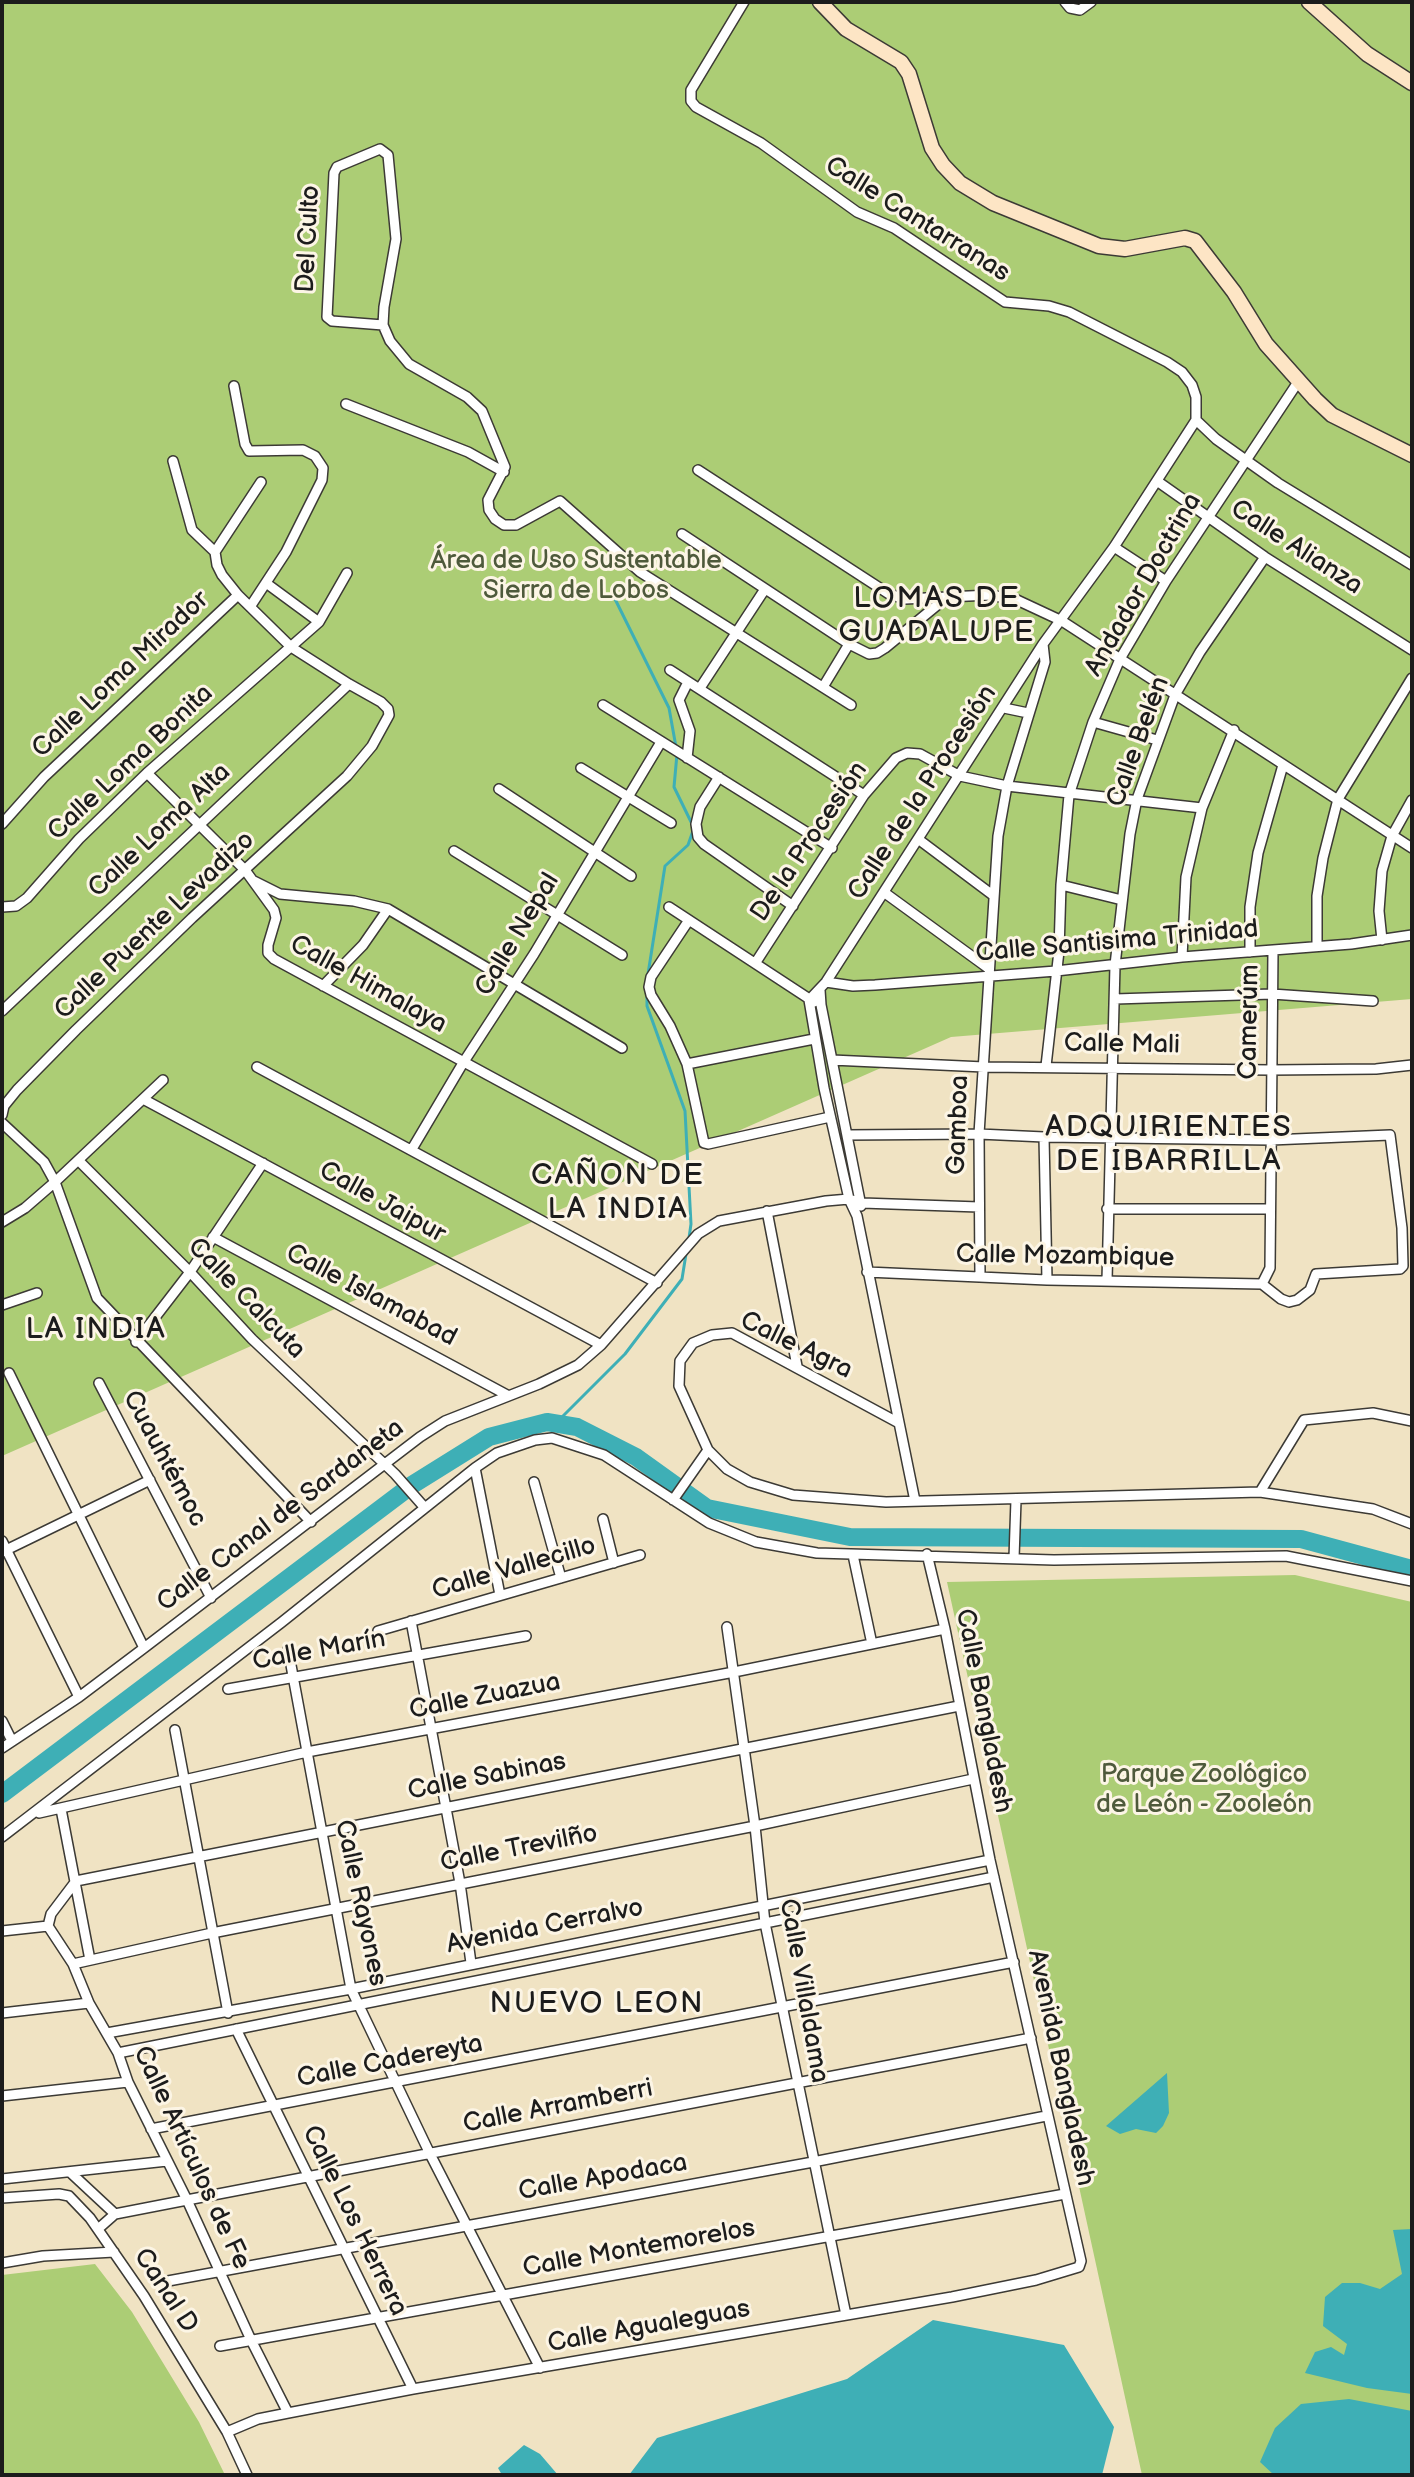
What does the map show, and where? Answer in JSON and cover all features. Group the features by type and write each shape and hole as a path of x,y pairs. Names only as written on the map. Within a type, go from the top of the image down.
{"street":[{"name":"Calle Cantarranas","path":"744,2 691,90 691,101 696,107 761,143 857,212 894,228 1005,302 1049,306 1069,312 1167,362 1182,372 1192,385 1196,397 1196,420"},
{"path":"820,2 846,29 901,62 909,74 932,148 960,183 993,203 1099,246 1125,249 1185,238 1195,241 1234,292 1266,344 1298,382 1332,415 1412,455"},
{"path":"1065,2 1070,8 1080,10 1091,2"},
{"path":"1309,2 1367,54 1412,83"},
{"name":"Del Culto","path":"380,149 388,155 396,239 383,325 332,321 327,317 334,173 337,167 380,149"},
{"path":"383,325 398,354 409,364 476,403 482,411 503,460 504,472 488,500 489,510 495,519 504,525 516,525 560,501 640,572 735,635 851,705"},
{"name":"Andador Doctrina","path":"1046,1066 1069,795 1093,722 1120,659 1166,581 1244,459 1298,382"},
{"path":"234,386 249,451 303,450 315,456 323,468 322,480 315,494 250,607"},
{"path":"346,404 468,452 504,472"},
{"path":"1196,420 1244,459 1412,565"},
{"name":"Calle de la Procesión","path":"809,1000 823,986 1043,644 1114,547 1196,420"},
{"path":"173,461 192,530 215,552 222,575 291,647 349,684"},
{"path":"698,470 889,594 905,599 990,595 1017,600 1062,621 1412,848"},
{"name":"Calle Alianza","path":"1157,481 1265,557 1412,650"},
{"path":"215,552 261,482"},
{"path":"682,534 869,654 877,653 947,597"},
{"path":"1114,547 1166,581"},
{"name":"Calle Belén","path":"1107,1280 1115,965 1137,799 1175,695 1200,652 1265,557"},
{"name":"Calle Loma Bonita","path":"2,907 16,906 27,898 79,839 147,773 319,622 347,573"},
{"path":"266,583 319,622"},
{"path":"700,688 765,589"},
{"name":"Calle Loma Mirador","path":"2,824 44,777 238,595"},
{"path":"823,687 849,644"},
{"name":"Gamboa","path":"980,1277 979,1134 998,836 1007,786 1045,662 1043,644"},
{"path":"670,670 864,795"},
{"path":"1317,946 1317,896 1338,799 1412,678"},
{"path":"687,758 690,731 679,700 688,682"},
{"name":"Calle Puente Levadizo","path":"2,1115 4,1106 17,1090 76,1030 248,875 347,776 372,746 389,715 388,709 349,684"},
{"name":"Calle Loma Alta","path":"2,1011 349,684"},
{"path":"603,705 832,848"},
{"path":"1004,708 1028,713"},
{"path":"1093,722 1157,740"},
{"path":"1182,957 1186,877 1202,808 1234,730"},
{"name":"Calle Nepal","path":"412,1149 661,742"},
{"name":"De la Procesión","path":"756,962 864,795 896,758 907,753 920,754 960,776"},
{"path":"1250,952 1250,907 1258,853 1283,765"},
{"path":"581,768 671,823"},
{"name":"Calle Himalaya","path":"147,773 248,875 274,910 276,918 268,953 274,959 652,1164"},
{"path":"960,776 1069,795 1137,799 1202,808"},
{"path":"719,777 700,807 696,824 698,837 793,906"},
{"path":"499,789 631,876"},
{"path":"1382,940 1380,889 1392,836 1412,800"},
{"path":"918,839 994,896"},
{"path":"454,851 622,955"},
{"path":"248,875 280,894 354,901 388,909 622,1048"},
{"path":"1061,885 1122,900"},
{"path":"885,893 988,972"},
{"path":"669,907 821,1005"},
{"path":"323,986 363,945 388,909"},
{"path":"689,920 651,977 649,987 687,1064 702,1139 708,1144 830,1117"},
{"name":"Calle Santisima Trinidad","path":"823,986 853,986 988,972 1056,971 1412,935"},
{"name":"Camerúm","path":"1262,1284 1270,1268 1273,951"},
{"path":"823,986 821,1005 862,1203 857,1216"},
{"path":"1115,999 1272,994 1373,1001"},
{"path":"809,1000 830,1117 849,1199 857,1216 915,1501"},
{"path":"687,1064 814,1039"},
{"name":"Calle Mali","path":"832,1060 984,1067 1271,1070 1376,1069 1412,1065"},
{"path":"257,1067 657,1283"},
{"path":"2,1222 25,1208 79,1161 163,1080"},
{"name":"Calle Jaipur","path":"143,1099 601,1345"},
{"path":"2,1123 44,1162 55,1182 97,1298 311,1522"},
{"path":"847,1135 979,1134 1271,1140 1390,1135 1402,1228 1403,1266 1397,1271 1316,1274 1310,1290 1289,1302 1262,1284"},
{"path":"1044,1137 1047,1280"},
{"name":"Calle Calcuta","path":"79,1161 252,1339 395,1474 421,1504"},
{"path":"136,1342 190,1272 263,1163"},
{"path":"797,1366 767,1211 849,1199 862,1203 979,1207"},
{"path":"1107,1209 1269,1209"},
{"name":"Calle Canal de Sardaneta","path":"2,1748 79,1697 445,1421 578,1365 601,1345 698,1234 719,1221 767,1211"},
{"name":"Calle Islamabad","path":"213,1237 507,1395"},
{"name":"Calle Mozambique","path":"867,1272 1047,1280 1262,1284"},
{"path":"2,1305 37,1293"},
{"name":"Calle Agra","path":"708,1450 679,1386 680,1361 693,1343 712,1335 732,1333 897,1422"},
{"path":"9,1373 144,1648"},
{"name":"Cuauhtémoc","path":"99,1383 211,1598"},
{"path":"1260,1492 1304,1420 1373,1413 1412,1421"},
{"path":"2,1837 421,1504 497,1453 518,1444 552,1438 604,1455 675,1497 709,1523 756,1542 817,1553 1014,1558 1286,1556 1412,1581"},
{"path":"675,1497 708,1450 727,1469 750,1482 793,1495 886,1502 1260,1492 1373,1509 1412,1524"},
{"path":"475,1468 500,1595"},
{"path":"79,1697 3,1548 150,1480"},
{"path":"534,1482 561,1578"},
{"path":"1014,1558 1016,1500"},
{"path":"603,1519 614,1563"},
{"name":"Calle Bangladesh","path":"927,1554 994,1877"},
{"name":"Calle Vallecillo","path":"471,1963 460,1883 411,1621 640,1555"},
{"path":"853,1555 872,1644"},
{"path":"378,1631 411,1621"},
{"name":"Calle Villaldama","path":"727,1627 755,1826 765,1923 846,2315"},
{"name":"Calle Zuazua","path":"34,1814 307,1752 945,1629"},
{"name":"Calle Marín","path":"228,1689 526,1636"},
{"name":"Calle Rayones","path":"288,1649 351,1989 430,2154 540,2368"},
{"name":"Calle Sabinas","path":"76,1881 959,1706"},
{"path":"2,1721 12,1741"},
{"path":"175,1730 228,2013"},
{"name":"Calle Trevilño","path":"73,1964 336,1907 755,1826 973,1779"},
{"path":"61,1809 90,1960"},
{"name":"Avenida Cerralvo","path":"107,2033 351,1989 990,1860"},
{"name":"Avenida Cerralvo","path":"118,2053 994,1877"},
{"name":"Avenida Bangladesh","path":"994,1877 1081,2261 1079,2267"},
{"path":"2,1931 48,1926 51,1914 76,1881"},
{"name":"Calle Artículos de Fe","path":"48,1926 73,1964 89,2003 118,2053 128,2082 288,2413"},
{"name":"Calle Cadereyta","path":"151,2129 1014,1962"},
{"path":"2,2013 89,2003"},
{"name":"Calle Los Herrera","path":"236,2029 413,2389"},
{"name":"Calle Arramberri","path":"115,2214 1031,2038"},
{"path":"2,2096 128,2082"},
{"name":"Calle Apodaca","path":"168,2281 1046,2116"},
{"path":"2,2179 167,2161"},
{"path":"71,2173 115,2214 98,2229"},
{"name":"Calle Montemorelos","path":"220,2346 1065,2194"},
{"name":"Canal D","path":"2,2198 69,2196 98,2229 144,2296 227,2432 247,2475"},
{"path":"2,2263 43,2256 114,2252"},
{"name":"Calle Agualeguas","path":"227,2432 258,2419 288,2413 998,2288 1079,2267"}],"green space":[{"name":"Área de Uso Sustentable Sierra de Lobos","path":"2,2 1412,2 1412,999 951,1037 2,1456"},
{"name":"Parque Zoológico de León - Zooleón","path":"1295,1575 1412,1602 1412,2475 1142,2475 947,1582"},
{"path":"95,2264 132,2312 199,2422 225,2475 2,2475 2,2275"}],"water":[{"path":"1167,2073 1169,2113 1156,2133 1136,2129 1120,2134 1106,2126"},
{"path":"1412,2229 1412,2394 1367,2388 1305,2373 1315,2352 1331,2347 1344,2355 1347,2344 1323,2326 1325,2297 1342,2283 1360,2283 1380,2289 1402,2274 1393,2230"},
{"path":"933,2320 1064,2345 1114,2427 1102,2475 629,2475 657,2438 847,2379"},
{"path":"1349,2399 1412,2411 1412,2475 1274,2475 1260,2462 1275,2428 1301,2404"},
{"path":"524,2445 540,2454 558,2475 502,2475 498,2468"}],"waterway":[{"path":"612,593 669,708 676,747"},
{"path":"648,974 665,866 688,845 694,828 674,787 677,754"},
{"path":"647,997 647,1006 685,1111 691,1224 689,1238"},
{"path":"556,1423 625,1354 682,1279 686,1254"},
{"path":"2,1794 412,1485 489,1437 547,1422 577,1427 636,1457 707,1508 850,1537 1301,1539 1412,1569"}],"district":[{"name":"LOMAS DE GUADALUPE","path":"937,616"},
{"name":"ADQUIRIENTES DE IBARRILLA","path":"1169,1145"},
{"name":"CAÑON DE LA INDIA","path":"618,1193"},
{"name":"LA INDIA","path":"96,1330"},
{"name":"NUEVO LEON","path":"597,2004"}]}
